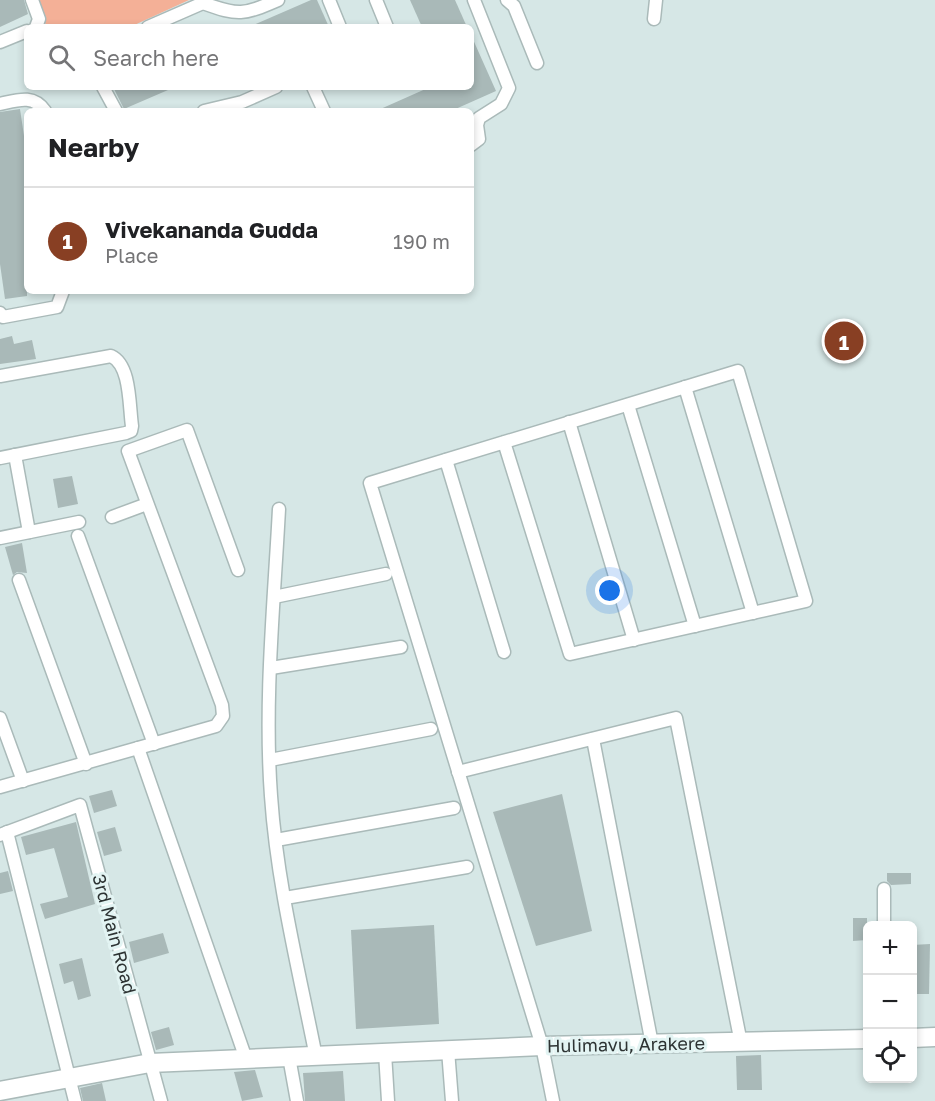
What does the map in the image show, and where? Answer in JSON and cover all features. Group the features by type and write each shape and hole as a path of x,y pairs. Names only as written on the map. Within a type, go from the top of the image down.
{"street":[{"path":"32,0 39,19 37,24"},
{"path":"155,24 203,3 228,12 249,13 278,0"},
{"path":"329,0 339,24"},
{"path":"376,0 386,24"},
{"path":"474,0 509,88 501,104 484,112 479,118 477,125 479,138 474,143"},
{"path":"507,0 514,6 537,63"},
{"path":"654,19 656,0"},
{"path":"0,42 24,33"},
{"path":"105,90 114,108"},
{"path":"217,108 242,102 269,90"},
{"path":"314,90 323,108"},
{"path":"0,104 30,99 43,108"},
{"path":"0,314 3,317 57,307 62,294"},
{"path":"0,376 111,356 117,359 124,370 131,431 0,458"},
{"path":"504,442 570,654 806,601 738,371 628,405 570,422 504,442 446,460 370,483 542,1046 553,1101"},
{"path":"685,387 753,613"},
{"path":"628,405 695,626"},
{"path":"570,422 634,640"},
{"path":"0,787 216,726 224,716 222,705 128,451 187,430 238,570"},
{"path":"15,455 29,532"},
{"path":"446,460 504,652"},
{"path":"112,517 147,504"},
{"path":"279,509 271,668 270,760 276,840 316,1057"},
{"path":"0,538 79,522"},
{"path":"78,536 154,744"},
{"path":"274,597 386,574"},
{"path":"19,580 86,764"},
{"path":"271,668 401,647"},
{"path":"458,772 676,717 741,1042"},
{"path":"0,718 23,781"},
{"path":"270,760 431,729"},
{"path":"593,739 652,1044"},
{"path":"138,748 246,1059"},
{"name":"3rd Main Road","path":"3,834 80,805 161,1101"},
{"path":"276,840 454,808"},
{"path":"3,834 71,1078 75,1101"},
{"path":"285,898 467,867"},
{"path":"884,889 884,921"},
{"path":"917,1038 935,1037"},
{"name":"Hulimavu, Arakere","path":"0,1090 150,1063 542,1046 863,1039"},
{"path":"448,1050 452,1101"},
{"path":"385,1053 388,1101"},
{"path":"289,1057 297,1101"}],"shaded area":[{"path":"34,0 189,0 137,24 46,24"}],"building":[{"path":"0,0 24,0 28,14 0,27"},
{"path":"311,0 317,0 328,24 256,24"},
{"path":"410,0 455,0 466,24 421,24"},
{"path":"474,42 496,91 458,108 383,108 423,90 474,90"},
{"path":"114,90 168,90 126,108 124,108"},
{"path":"20,109 24,136 24,294 27,296 5,299 0,264 0,112"},
{"path":"12,336 14,344 32,340 36,359 0,364 0,339"},
{"path":"72,476 78,504 58,508 53,479"},
{"path":"22,543 27,573 17,572 13,575 5,547"},
{"path":"112,790 117,806 94,813 89,796"},
{"path":"562,794 592,931 536,946 493,812"},
{"path":"76,822 95,904 45,919 40,904 68,897 54,848 26,855 21,837"},
{"path":"115,827 122,851 104,856 97,832"},
{"path":"8,871 13,891 0,894 0,873"},
{"path":"887,873 911,873 911,884 891,885 887,881"},
{"path":"853,918 867,918 867,921 863,921 863,940 853,941"},
{"path":"434,925 439,1024 356,1029 351,930"},
{"path":"163,933 169,953 134,963 129,942"},
{"path":"930,944 929,994 917,994 917,945"},
{"path":"82,958 91,996 78,1000 73,981 64,984 59,964"},
{"path":"169,1027 174,1045 156,1050 151,1032"},
{"path":"761,1055 762,1090 737,1090 736,1056"},
{"path":"255,1070 263,1097 242,1101 234,1072"},
{"path":"343,1071 345,1101 305,1101 303,1073"},
{"path":"102,1083 106,1101 83,1101 80,1088"}],"place":[{"name":"Vivekananda Gudda","path":"844,341"}]}
